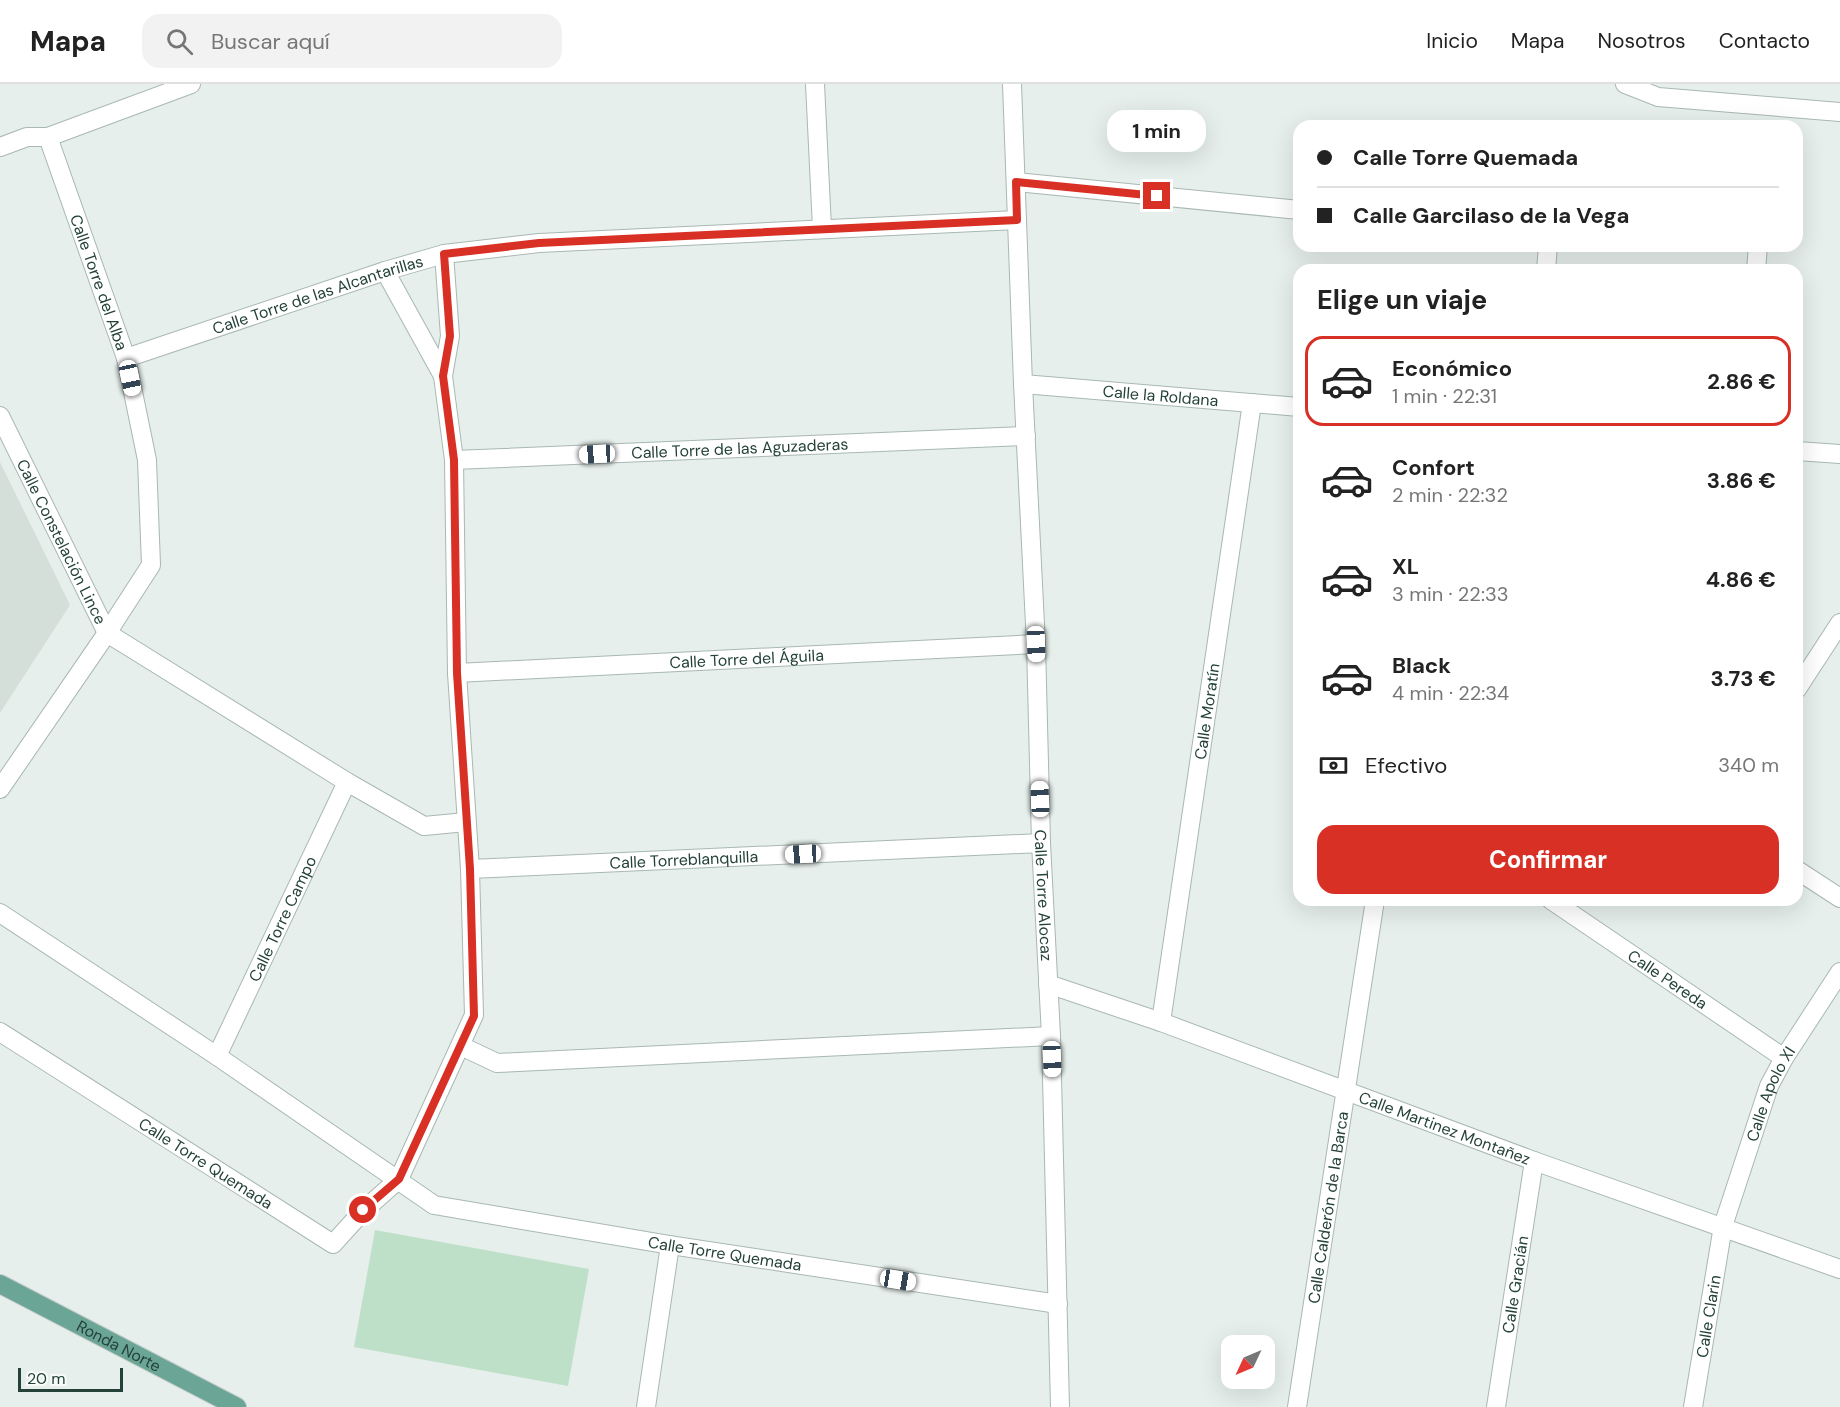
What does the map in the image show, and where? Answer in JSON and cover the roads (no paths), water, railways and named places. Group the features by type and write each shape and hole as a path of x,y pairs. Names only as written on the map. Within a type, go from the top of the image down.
{"main road":[{"name":"Ronda Norte","path":"0,1284 237,1407"}],"street":[{"path":"0,147 27,137 48,137 191,84"},
{"path":"815,84 822,228"},
{"name":"Calle Torre Alocaz","path":"1012,84 1023,384 1036,644 1041,843 1051,1036 1060,1407"},
{"path":"1625,84 1840,112"},
{"name":"Calle Torre del Alba","path":"0,789 152,564 147,460 126,358 48,137"},
{"path":"1016,182 1293,209"},
{"name":"Calle Torre de las Alcantarillas","path":"126,358 385,271 444,254 539,243 1017,220"},
{"path":"399,1179 474,1016 470,869 457,673 454,460 443,376 450,336 444,254"},
{"path":"385,271 443,376"},
{"name":"Calle la Roldana","path":"1023,384 1293,406"},
{"name":"Calle Moratín","path":"1161,1022 1252,403"},
{"name":"Calle Constelación Lince","path":"0,416 107,633"},
{"name":"Calle Torre de las Aguzaderas","path":"454,460 1026,436"},
{"path":"1803,451 1840,454"},
{"path":"1803,679 1840,623"},
{"path":"107,633 347,782 424,826 466,822"},
{"name":"Calle Torre del Águila","path":"457,673 1036,644"},
{"name":"Calle Torre Campo","path":"217,1056 347,782"},
{"name":"Calle Torreblanquilla","path":"470,869 1041,843"},
{"path":"1803,874 1840,898"},
{"name":"Calle Calderón de la Barca","path":"1298,1407 1374,906"},
{"name":"Calle Pereda","path":"1560,906 1784,1058"},
{"name":"Calle Torre Quemada","path":"0,913 217,1056 434,1205 670,1245 1058,1304"},
{"name":"Calle Apolo XI","path":"1723,1226 1769,1086 1784,1058 1840,972"},
{"name":"Calle Martinez Montañez","path":"1048,984 1161,1022 1534,1161 1840,1269"},
{"name":"Calle Torre Quemada","path":"0,1032 333,1244 363,1210 399,1179"},
{"path":"461,1046 497,1063 1051,1036"},
{"name":"Calle Gracián","path":"1496,1407 1534,1161"},
{"name":"Calle Clarin","path":"1693,1407 1723,1226"},
{"path":"646,1407 670,1245"}]}
